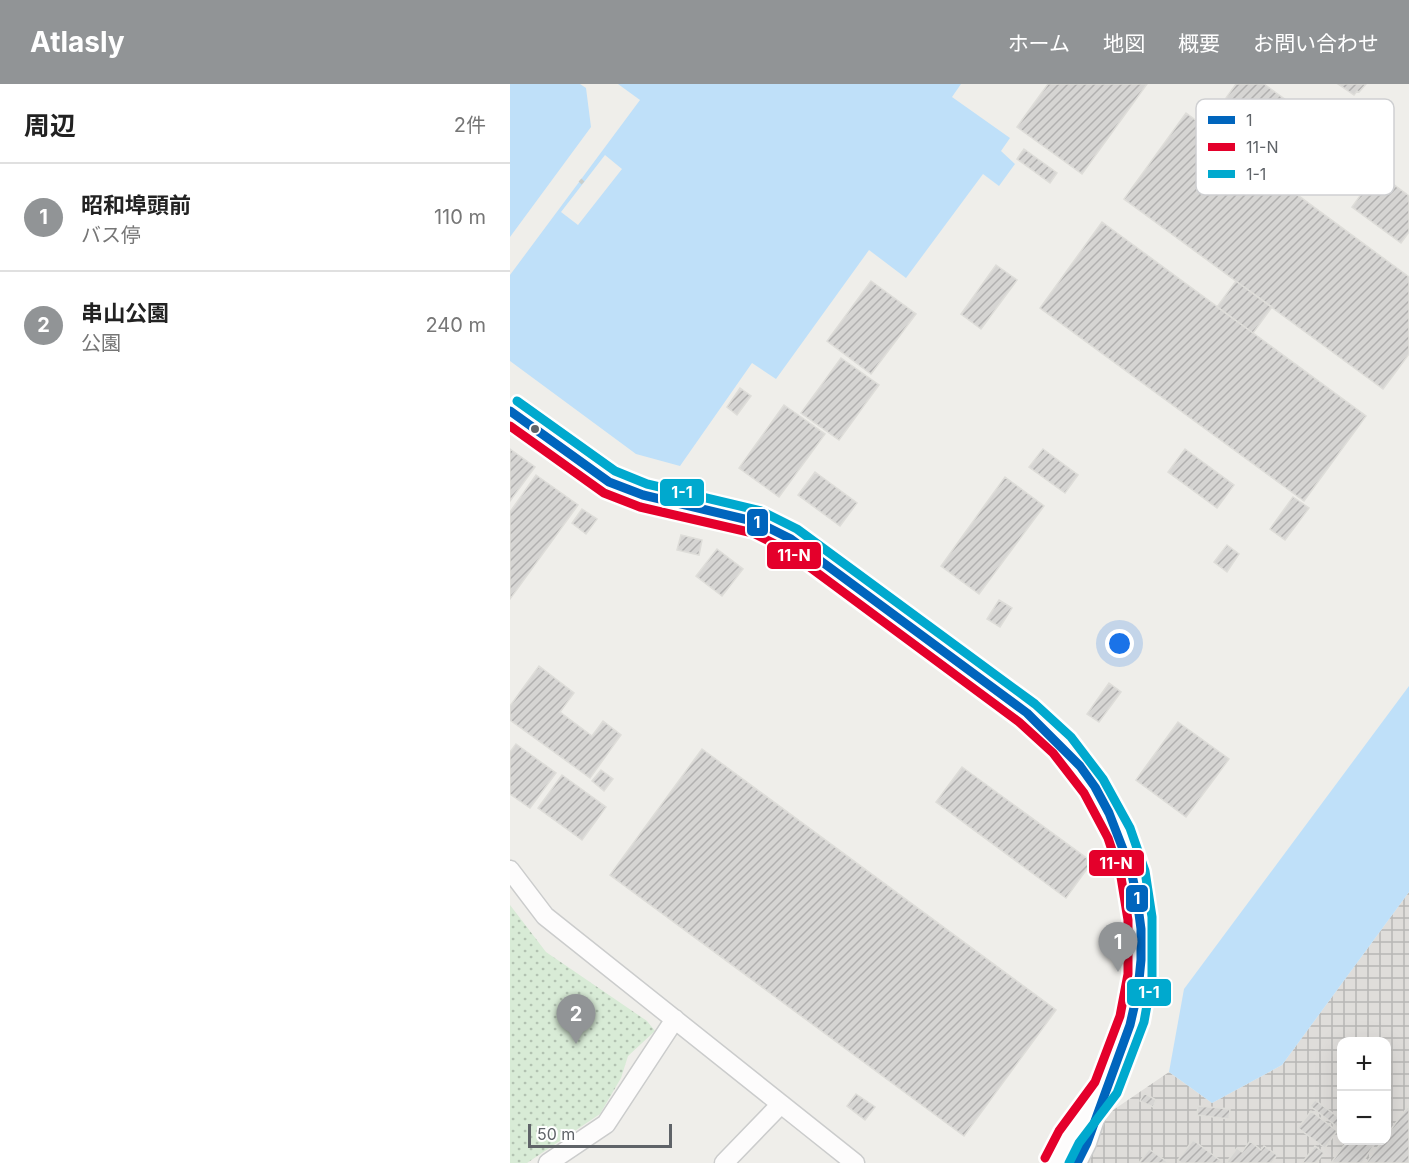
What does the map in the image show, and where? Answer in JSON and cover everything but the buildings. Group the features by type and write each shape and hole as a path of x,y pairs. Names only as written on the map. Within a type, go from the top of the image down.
{"street":[{"path":"510,411 609,482 644,495 757,522 790,539 1027,713 1062,745 1094,786 1119,833 1133,874 1140,919 1140,975 1132,1019 1087,1143 1077,1163"},
{"path":"510,870 545,916 855,1163"},
{"path":"548,1163 606,1124 675,1019"},
{"path":"1056,1163 1070,1137 1106,1088"},
{"path":"724,1163 781,1104"}],"shaded area":[{"path":"1409,892 1409,1163 1082,1163 1103,1117 1169,1072 1212,1103 1282,1065"}],"green space":[{"path":"510,905 546,952 647,1021 655,1031 628,1056 621,1078 600,1114 527,1163 510,1163"}],"water":[{"path":"510,84 961,84 952,97 1010,138 1001,151 1015,164 999,186 983,174 906,278 869,250 776,379 752,363 680,466 636,454 510,361"},
{"path":"1409,686 1409,892 1282,1065 1212,1103 1169,1072 1184,989"}],"pier":[{"path":"580,84 618,84 640,100 510,275 510,237 591,127 586,88"},
{"path":"605,155 622,169 578,225 561,212"}],"transit line":[{"name":"1-1","path":"517,401 615,471 647,484 761,511 797,529 1035,704 1071,737 1103,779 1130,828 1145,871 1152,917 1152,977 1144,1022 1117,1093 1079,1143 1069,1163"},
{"name":"1","path":"510,411 609,482 643,495 757,522 791,539 1027,713 1080,766 1109,813 1131,870 1141,929 1141,960 1138,990 1130,1025 1087,1143 1077,1163"},
{"name":"11-N","path":"510,426 604,493 640,507 753,533 785,549 1019,722 1053,753 1084,793 1108,838 1121,877 1128,920 1128,974 1120,1016 1095,1082 1059,1131 1045,1158"}],"place":[{"name":"昭和埠頭前","path":"1118,972"},
{"name":"串山公園","path":"576,1044"}]}
